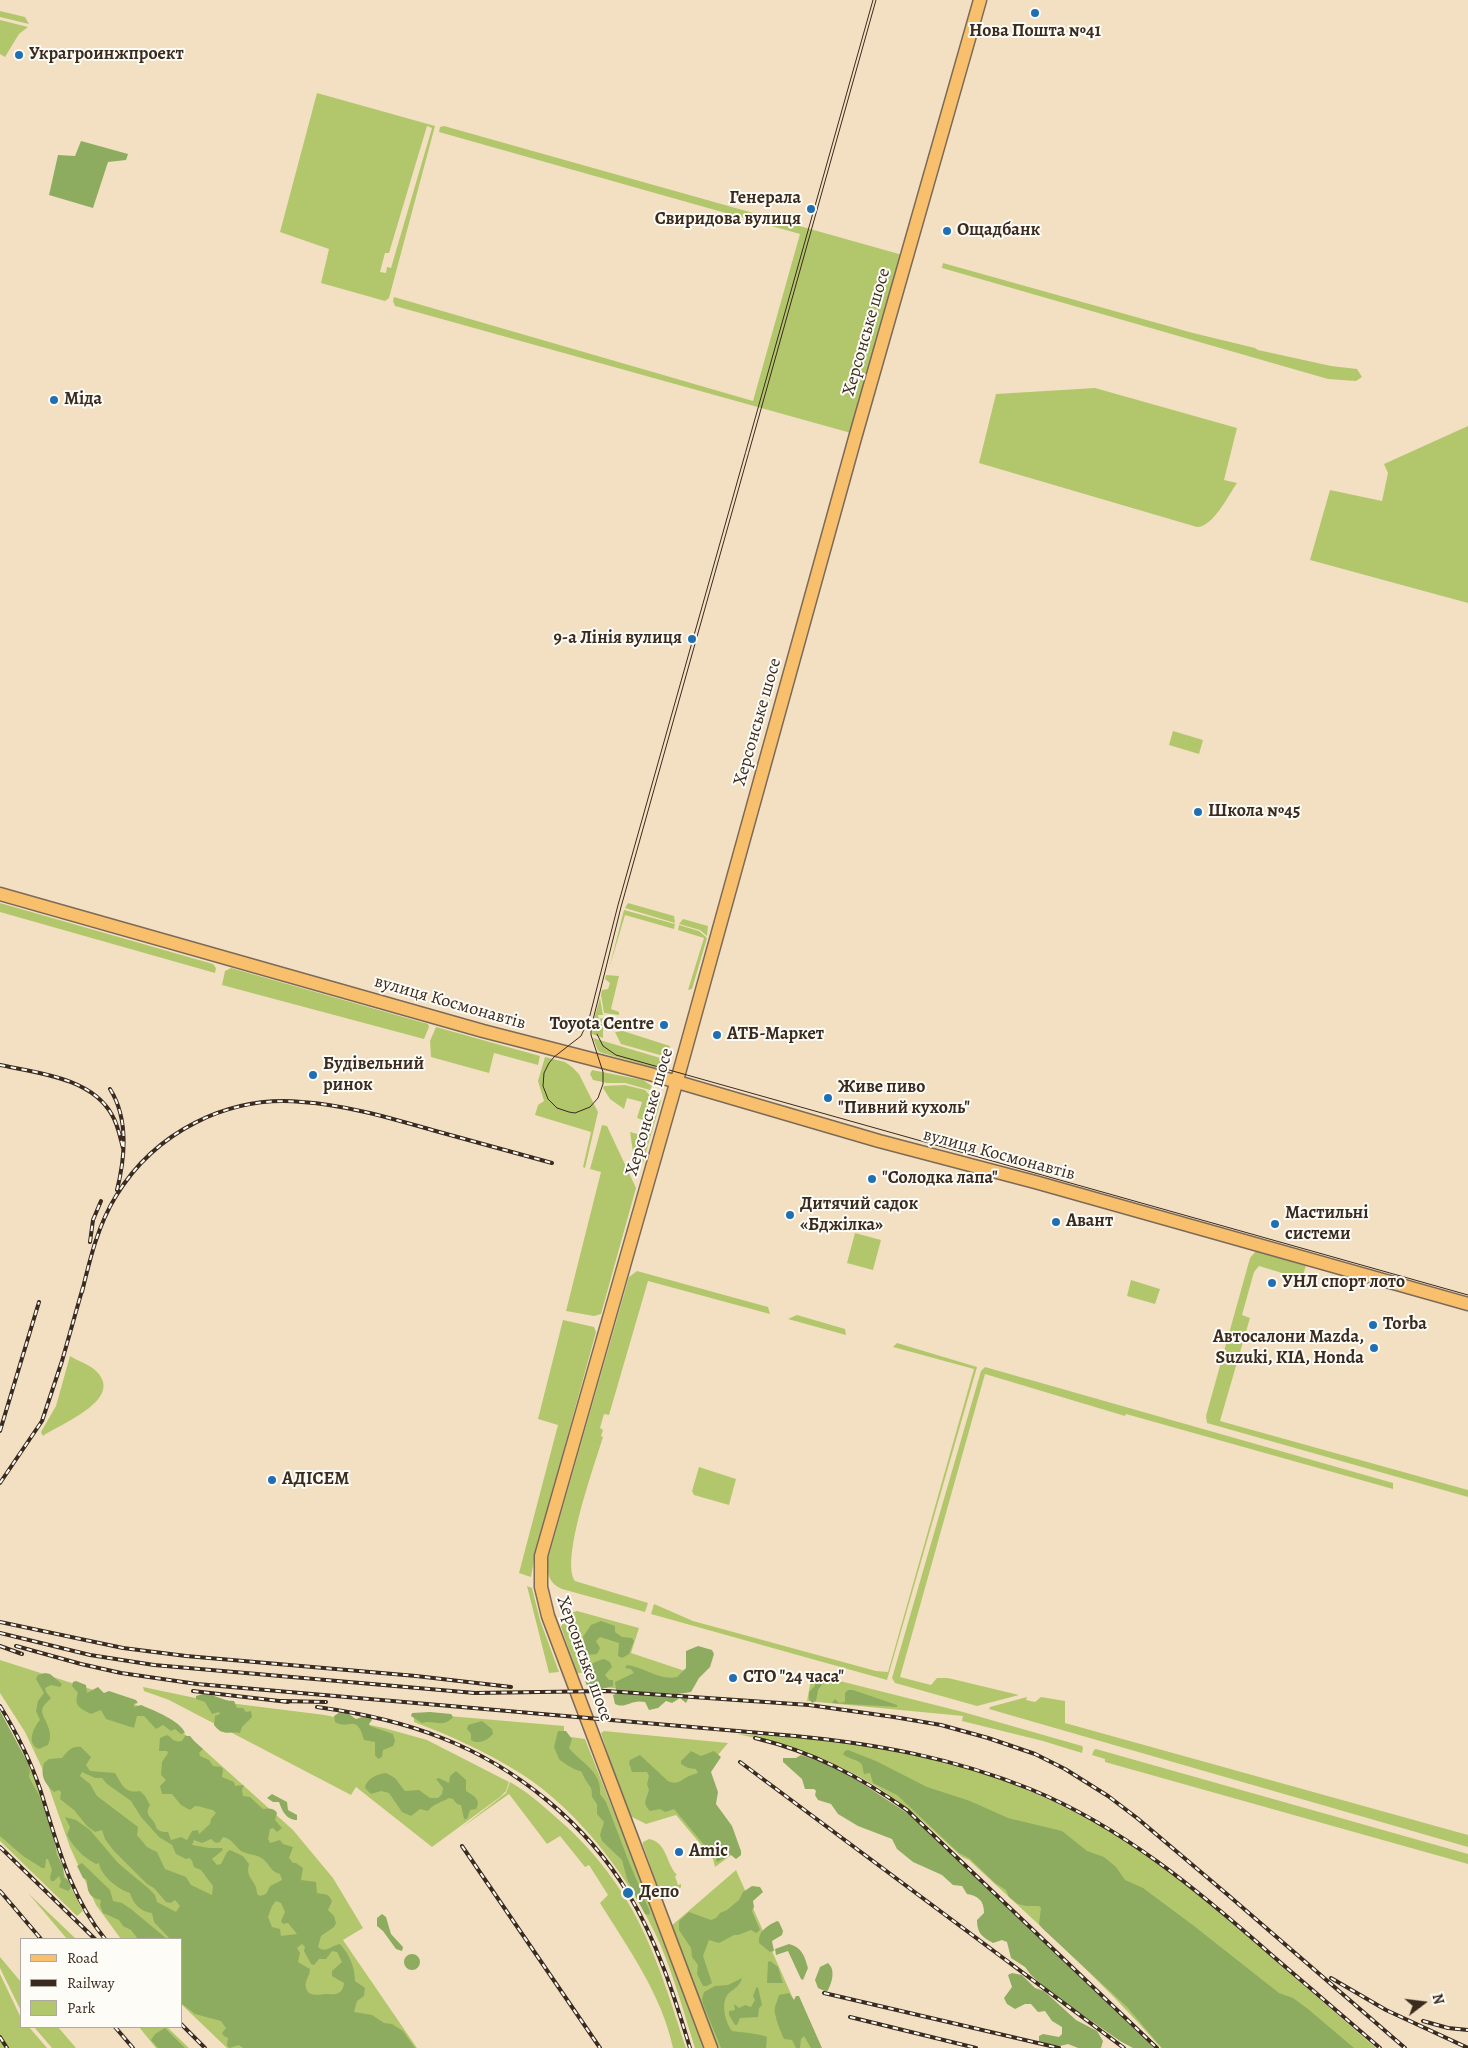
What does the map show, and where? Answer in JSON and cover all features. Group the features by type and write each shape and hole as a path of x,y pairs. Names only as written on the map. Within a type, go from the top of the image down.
{"main road":[{"name":"Херсонське шосе","path":"711,2048 548,1616 543,1601 540,1571 542,1556 676,1083 855,438 980,0"},
{"name":"вулиця Космонавтів","path":"0,894 484,1031 1034,1182 1468,1304"}],"green space":[{"path":"0,11 25,17 29,24 0,17"},
{"path":"0,20 28,27 19,34 5,57 0,54"},
{"path":"317,93 435,126 389,298 385,301 321,283 329,249 280,232","holes":["427,126 432,128 391,268 387,267 386,273 380,272 385,253 389,253"]},
{"path":"444,126 901,255 851,433 395,306 394,297 753,401 800,234 439,132 440,127"},
{"path":"81,141 128,154 126,160 108,162 93,208 49,195 58,155 75,156"},
{"path":"943,263 1258,350 1331,366 1357,369 1362,377 1356,381 1328,379 942,268"},
{"path":"1095,388 1237,428 1224,480 1237,483 1220,510 1209,522 1197,527 979,463 996,394"},
{"path":"1468,426 1468,603 1310,560 1330,490 1382,501 1388,473 1384,464"},
{"path":"1173,731 1203,740 1199,754 1169,745"},
{"path":"0,903 213,964 216,968 215,973 0,912"},
{"path":"628,903 674,916 675,923 625,908"},
{"path":"624,910 675,924 674,929 625,915 609,969"},
{"path":"683,919 708,926 707,936 700,930 679,924"},
{"path":"679,925 699,931 707,938 692,989 688,990 704,938 678,930"},
{"path":"231,968 428,1024 429,1027 424,1039 222,985 225,971"},
{"path":"606,975 619,976 611,1009 619,1012 619,1015 604,1013 602,990 608,989 610,983 605,979"},
{"path":"600,998 603,1015 598,1015 599,1019 603,1018 603,1023 599,1022 603,1024 603,1038 592,1034"},
{"path":"436,1027 540,1056 538,1065 494,1053 489,1073 431,1057 430,1041"},
{"path":"623,1031 670,1046 667,1057 621,1044 615,1032"},
{"path":"593,1038 667,1060 663,1070 602,1053 598,1051"},
{"path":"545,1057 565,1062 579,1074 598,1112 585,1168 583,1167 591,1132 535,1115 538,1105 544,1101 538,1081"},
{"path":"592,1070 643,1080 652,1086 650,1090 625,1083 607,1083 593,1080 590,1074"},
{"path":"625,1085 645,1090 654,1100 637,1163 634,1159 630,1132 641,1135 646,1121 637,1118 642,1102 627,1098 624,1109 610,1099 603,1088 604,1086"},
{"path":"661,1100 643,1163 639,1164 657,1101"},
{"path":"602,1125 607,1126 636,1188 601,1314 594,1316 566,1311 601,1172 590,1169"},
{"path":"855,1233 881,1240 873,1270 847,1263"},
{"path":"1256,1251 1306,1265 1302,1279 1259,1266 1254,1272 1242,1315 1250,1318 1220,1421 1468,1490 1468,1497 1207,1423 1206,1416 1250,1258"},
{"path":"637,1271 768,1307 770,1314 648,1281 609,1415 604,1414 600,1428 603,1430 601,1436 603,1437 580,1511 572,1553 572,1570 575,1581 648,1603 645,1612 558,1587 550,1578 547,1562 629,1277"},
{"path":"1131,1280 1160,1289 1155,1304 1127,1296"},
{"path":"797,1315 845,1329 846,1335 788,1319"},
{"path":"563,1320 594,1327 596,1332 535,1554 531,1577 519,1573 558,1425 538,1419"},
{"path":"897,1343 977,1367 887,1680 651,1614 654,1604 693,1621 876,1671 888,1672 974,1369 893,1347"},
{"path":"70,1356 97,1372 103,1382 102,1392 86,1410 43,1436 41,1432 56,1406"},
{"path":"985,1367 1393,1483 1393,1489 1126,1414 1125,1416 985,1374 900,1677 931,1685 937,1678 948,1678 1019,1695 977,1706 895,1683 892,1678 981,1371"},
{"path":"699,1467 736,1479 729,1505 694,1495 692,1491"},
{"path":"527,1586 532,1588 540,1620 559,1672 549,1673"},
{"path":"577,1611 639,1628 631,1653 685,1671 684,1693 599,1687 594,1672 577,1673 561,1627 567,1614"},
{"path":"601,1621 615,1626 615,1632 622,1637 632,1638 634,1641 629,1654 622,1658 618,1656 619,1643 600,1637 596,1641 600,1648 597,1654 587,1655 583,1637 591,1625"},
{"path":"698,1646 712,1650 714,1654 710,1667 699,1678 691,1692 678,1694 616,1690 615,1682 634,1673 631,1669 625,1668 627,1665 664,1677 677,1677 686,1668 686,1651"},
{"path":"604,1659 610,1662 612,1667 605,1675 609,1680 613,1680 613,1686 598,1690 588,1687 584,1677 587,1669 593,1663"},
{"path":"0,1660 128,1701 161,1717 194,1741 293,1830 333,1878 363,1928 343,1940 417,2048 227,2048 182,2005 182,1938 120,1938 96,1905 70,1847 42,1768 25,1732 0,1693"},
{"path":"50,1674 62,1684 60,1687 51,1685 45,1688 51,1698 42,1711 49,1728 50,1739 48,1745 39,1749 35,1747 32,1736 40,1720 36,1711 38,1701 44,1693 36,1679 38,1675"},
{"path":"812,1674 963,1712 1082,1746 1082,1753 1043,1741 962,1721 963,1716 807,1701"},
{"path":"818,1676 823,1678 824,1682 818,1690 816,1701 812,1703 809,1699 809,1692 815,1686 814,1679"},
{"path":"76,1681 86,1685 87,1693 98,1687 104,1693 109,1691 136,1700 138,1703 134,1704 134,1707 141,1705 166,1716 178,1724 185,1733 181,1734 175,1729 171,1731 163,1725 156,1729 144,1716 137,1716 134,1728 106,1719 101,1710 91,1714 81,1709 77,1704 78,1693 72,1686 73,1682"},
{"path":"143,1687 205,1700 325,1715 384,1728 427,1740 509,1782 506,1791 500,1797 432,1847 356,1787 351,1795 169,1700 144,1691"},
{"path":"848,1690 897,1705 897,1707 832,1703 835,1699 839,1703 845,1702 845,1693"},
{"path":"620,1692 688,1697 688,1699 686,1703 680,1698 672,1703 666,1701 658,1708 649,1710 645,1702 623,1705 615,1704 613,1695"},
{"path":"203,1694 234,1701 237,1708 243,1708 246,1712 251,1711 252,1717 242,1727 240,1733 221,1731 214,1725 215,1716 220,1714 219,1712 212,1714 205,1702 196,1699 196,1696"},
{"path":"1027,1697 1026,1700 1035,1702 1041,1697 1065,1701 1065,1723 1468,1835 1468,1847 989,1709 990,1707"},
{"path":"343,1710 356,1719 365,1716 372,1717 370,1726 393,1734 395,1741 393,1746 383,1750 382,1757 378,1759 375,1755 375,1742 364,1740 355,1724 345,1725 335,1722 334,1716"},
{"path":"0,1711 28,1763 29,1777 40,1797 54,1839 57,1855 63,1866 64,1878 70,1884 71,1888 68,1891 59,1887 61,1881 59,1876 54,1881 51,1881 52,1870 48,1859 46,1859 45,1868 42,1868 23,1856 0,1836"},
{"path":"412,1713 451,1714 453,1717 449,1721 442,1723 422,1723 411,1716"},
{"path":"414,1713 564,1726 564,1736 585,1739 707,2048 695,2048 670,1969 649,1920 620,1873 584,1828 565,1808 523,1775 497,1759 414,1722"},
{"path":"0,1716 32,1773 65,1876 83,1911 77,1916 0,1841"},
{"path":"482,1721 492,1729 493,1734 483,1741 471,1740 471,1734 467,1729 468,1725"},
{"path":"558,1731 566,1731 572,1739 569,1748 590,1768 598,1779 600,1794 606,1802 650,1912 649,1915 645,1914 627,1879 622,1860 602,1841 600,1835 604,1822 597,1814 597,1804 592,1797 592,1790 581,1771 570,1767 559,1759 554,1747"},
{"path":"604,1731 728,1743 697,1780 730,1856 715,1867 713,1859 676,1815 646,1824 628,1815 601,1733"},
{"path":"736,1734 842,1742 894,1749 946,1761 990,1775 1033,1792 1075,1812 1133,1846 1183,1882 1376,2048 1161,2048 1067,1951 969,1860 962,1857 907,1808 868,1781 826,1760 782,1745"},
{"path":"167,1735 175,1741 182,1741 185,1736 190,1736 203,1749 199,1753 200,1756 209,1760 213,1766 223,1769 222,1777 234,1782 235,1786 244,1785 242,1790 243,1796 250,1797 263,1809 276,1811 275,1820 282,1828 277,1832 273,1828 270,1829 268,1839 270,1843 280,1840 283,1844 293,1847 289,1858 293,1863 303,1868 301,1880 316,1882 317,1893 327,1895 332,1901 328,1910 334,1916 336,1923 334,1927 321,1936 318,1947 324,1950 340,1944 349,1956 353,1966 355,1981 365,1988 364,1996 357,2001 354,2012 372,2015 384,2023 392,2024 403,2031 415,2048 243,2048 239,2045 229,2048 227,2045 228,2038 222,2033 226,2028 221,2021 195,2014 182,2004 182,1938 169,1938 154,1922 152,1913 141,1909 135,1903 130,1893 106,1877 99,1863 96,1864 79,1852 67,1835 70,1827 65,1817 76,1820 90,1830 118,1863 155,1895 157,1902 176,1912 180,1906 175,1900 171,1903 166,1902 154,1888 147,1884 114,1851 105,1839 102,1830 95,1832 87,1826 74,1810 60,1799 61,1792 59,1790 54,1792 48,1785 42,1771 44,1763 49,1759 62,1758 72,1748 81,1747 91,1757 86,1765 90,1771 115,1773 127,1790 140,1791 145,1796 150,1805 148,1813 157,1829 168,1832 171,1840 181,1837 187,1840 192,1831 198,1830 199,1834 210,1824 211,1819 216,1813 213,1810 197,1806 190,1810 181,1805 172,1794 162,1794 160,1786 166,1780 161,1775 162,1762 168,1753 167,1751 159,1751 160,1738","holes":["82,1772 95,1778 102,1778 107,1784 131,1801 141,1817 159,1837 172,1845 176,1854 186,1859 190,1858 194,1867 201,1870 213,1886 212,1895 191,1885 186,1877 165,1869 157,1852 147,1847 137,1835 138,1827 97,1796 90,1784 80,1776","223,1837 231,1841 241,1851 261,1857 273,1870 280,1874 282,1880 270,1886 266,1894 260,1896 257,1894 250,1876 249,1864 243,1856 230,1850 221,1864 217,1865 212,1859 223,1850 222,1848 192,1845 194,1840 202,1843 211,1839 216,1843 220,1842","276,1901 281,1903 285,1912 281,1921 283,1924 288,1923 297,1934 281,1936 280,1929 272,1927 268,1917","302,1944 305,1947 304,1951 311,1964 314,1965 319,1959 326,1959 332,1951 337,1952 342,1962 332,1971 332,1976 344,1983 341,1992 315,1995 307,1991 306,1983 310,1969 298,1962 300,1953 297,1948"]},
{"path":"1096,1749 1468,1854 1468,1864 1105,1762 1105,1759 1092,1755"},
{"path":"848,1750 876,1761 927,1787 970,1801 1008,1818 1062,1831 1087,1851 1104,1857 1116,1867 1125,1880 1143,1888 1279,1993 1293,1998 1308,2009 1354,2048 1162,2048 1127,2007 1042,1928 1039,1924 1041,1908 1039,1906 1018,1904 1009,1897 1006,1890 995,1883 969,1858 959,1853 897,1795 873,1783 870,1773 864,1774 860,1763 843,1754"},
{"path":"691,1751 701,1756 714,1751 721,1757 711,1772 718,1792 716,1804 732,1826 741,1851 741,1855 736,1859 731,1855 717,1862 715,1856 674,1809 665,1812 660,1809 650,1811 645,1803 649,1790 647,1784 649,1776 647,1772 632,1772 629,1763 630,1760 640,1755 668,1781 676,1783 698,1773 696,1769 688,1768 681,1764 681,1761"},
{"path":"801,1755 828,1764 863,1784 910,1815 1154,2048 1133,2048 1120,2041 1050,1992 1025,1967 1011,1958 1007,1942 1002,1940 993,1943 981,1934 977,1920 984,1913 980,1899 967,1894 962,1886 953,1885 942,1875 913,1862 897,1849 892,1839 858,1826 838,1814 831,1804 818,1800 815,1795 816,1791 814,1789 805,1789 802,1779 783,1762 783,1758 796,1758"},
{"path":"456,1771 466,1780 466,1791 476,1798 478,1803 476,1809 470,1810 467,1819 464,1819 461,1805 457,1804 453,1799 449,1798 438,1803 428,1811 420,1809 411,1816 402,1812 389,1793 381,1791 371,1794 365,1788 367,1782 386,1773 395,1778 405,1791 419,1790 430,1798 438,1798 442,1794 443,1788 436,1779 439,1778 449,1783 450,1776"},
{"path":"510,1782 533,1797 567,1827 591,1852 611,1877 628,1903 654,1956 686,2048 673,2048 661,2009 643,1972 600,1903 608,1895 589,1865 585,1867 560,1836 547,1844 509,1794 461,1828 506,1793"},
{"path":"272,1794 287,1802 288,1810 297,1815 297,1820 287,1816 279,1802 273,1802 267,1798"},
{"path":"649,1839 655,1841 663,1849 677,1875 675,1876 678,1885 681,1884 681,1887 676,1893 668,1895 659,1890 643,1845 643,1842"},
{"path":"82,1863 110,1890 113,1901 122,1903 131,1909 166,1938 137,1938 119,1920 103,1913 100,1905 101,1900 91,1896 87,1880 83,1878 77,1866"},
{"path":"736,1870 815,2048 716,2048 670,1927"},
{"path":"752,1886 760,1887 763,1892 753,1901 754,1907 752,1911 760,1930 756,1933 751,1930 734,1935 719,1943 709,1940 703,1956 712,1983 703,1986 697,1974 698,1965 692,1957 691,1948 679,1930 679,1921 689,1912 711,1920 716,1918 739,1900 743,1892"},
{"path":"28,1893 75,1938 66,1938"},
{"path":"382,1914 386,1917 391,1934 403,1947 402,1951 396,1949 377,1926 377,1918"},
{"path":"777,1921 783,1931 782,1935 772,1941 774,1951 770,1952 759,1943 759,1939 764,1929"},
{"path":"789,1944 797,1947 806,1960 808,1968 803,1980 788,1951 776,1955 775,1949"},
{"path":"412,1954 420,1962 412,1970 404,1962"},
{"path":"0,1957 20,1981 20,2009 0,1968"},
{"path":"770,1961 778,1967 783,1983 767,1983 768,1962"},
{"path":"828,1963 833,1973 827,1992 818,1988 815,1980 820,1967"},
{"path":"1012,1973 1022,1975 1035,1988 1044,1991 1076,2020 1097,2031 1103,2041 1101,2048 1078,2048 1068,2044 1060,2046 1039,2042 1039,2036 1043,2034 1059,2037 1062,2034 1062,2027 1052,2021 1045,2011 1038,2012 1031,2004 1025,2004 1015,2009 1007,2004 1004,1998 1012,1987 1008,1975"},
{"path":"0,1974 20,2016 20,2028 30,2028 47,2048 0,2048"},
{"path":"742,1978 739,1985 726,1997 724,2012 727,2023 732,2031 767,2037 766,2048 721,2048 703,2004 704,1992 715,1986 728,1985"},
{"path":"758,1987 762,2005 759,2008 758,2017 740,2018 737,2025 735,2025 729,2015 729,2011 735,2010 734,2004 739,2008 745,2005 751,2007 755,2000 753,1996"},
{"path":"789,1993 794,2000 796,1996 799,1996 822,2048 811,2048 804,2036 801,2039 800,2048 796,2048 792,2040 784,2039 776,2018 775,2007 779,1995"},
{"path":"35,2028 59,2028 76,2048 52,2048"},
{"path":"140,2028 168,2028 189,2048 156,2048"},
{"path":"165,2028 185,2048 158,2048 151,2040 155,2034"}],"tram line":[{"path":"873,0 618,905 589,1019 581,1036 554,1057 544,1073 543,1086 548,1099 557,1108 569,1112 575,1113 590,1107 598,1098 603,1084 603,1072 591,1035 591,1028 621,907 876,0"},
{"path":"597,1034 603,1046 616,1055 1468,1295"}],"railway":[{"path":"0,1065 63,1079 91,1093 103,1103 112,1115 123,1148"},
{"path":"110,1089 120,1113 124,1139 122,1165 117,1190"},
{"path":"82,1292 99,1230 116,1196 132,1173 151,1153 172,1136 196,1122 221,1112 247,1105 274,1101 335,1106 384,1117 552,1163"},
{"path":"90,1242 93,1220 101,1201"},
{"path":"0,1483 42,1421 62,1361 83,1287"},
{"path":"0,1431 39,1302"},
{"path":"0,1622 123,1648 186,1656 416,1676 511,1687"},
{"path":"0,1633 90,1655 154,1665 475,1693 606,1691 809,1705 941,1725 988,1738 1035,1754 1065,1769 1108,1796 1228,1895 1405,2048"},
{"path":"0,1646 22,1654"},
{"path":"16,1646 121,1673 197,1684 825,1739 885,1748 972,1769 1030,1789 1064,1804 1129,1842 1189,1885 1380,2048"},
{"path":"193,1691 288,1702"},
{"path":"281,1701 326,1702"},
{"path":"0,1706 32,1767 73,1886 82,1904 104,1938"},
{"path":"317,1707 365,1715 396,1723 427,1732 470,1750 523,1782 571,1822 611,1868 638,1911 664,1969 690,2048"},
{"path":"755,1738 796,1750 835,1766 871,1786 907,1810 1157,2048"},
{"path":"740,1762 1124,2048"},
{"path":"462,1846 600,2048"},
{"path":"0,1847 94,1938"},
{"path":"0,1891 40,1938"},
{"path":"1331,1978 1386,2010 1468,2048"},
{"path":"824,1993 1059,2048"},
{"path":"850,2017 976,2048"},
{"path":"1423,2021 1448,2028 1468,2030"},
{"path":"182,2025 205,2048"},
{"path":"116,2028 133,2048"},
{"path":"0,2037 7,2048"}],"place":[{"name":"Нова Пошта №41","path":"1035,13"},
{"name":"Украгроинжпроект","path":"19,55"},
{"name":"Генерала Свиридова вулиця","path":"811,209"},
{"name":"Ощадбанк","path":"947,231"},
{"name":"Міда","path":"54,400"},
{"name":"9-а Лінія вулиця","path":"692,639"},
{"name":"Школа №45","path":"1198,812"},
{"name":"Toyota Centre","path":"664,1025"},
{"name":"АТБ-Маркет","path":"717,1035"},
{"name":"Будівельний ринок","path":"313,1075"},
{"name":"Живе пиво \"Пивний кухоль\"","path":"828,1098"},
{"name":"\"Солодка лапа\"","path":"872,1179"},
{"name":"Дитячий садок «Бджілка»","path":"790,1215"},
{"name":"Авант","path":"1056,1222"},
{"name":"Мастильні системи","path":"1275,1224"},
{"name":"УНЛ спорт лото","path":"1272,1283"},
{"name":"Torba","path":"1373,1325"},
{"name":"Автосалони Mazda, Suzuki, KIA, Honda","path":"1374,1348"},
{"name":"АДІСЕМ","path":"272,1480"},
{"name":"СТО \"24 часа\"","path":"733,1678"},
{"name":"Amic","path":"679,1852"},
{"name":"Депо","path":"628,1893"}]}
